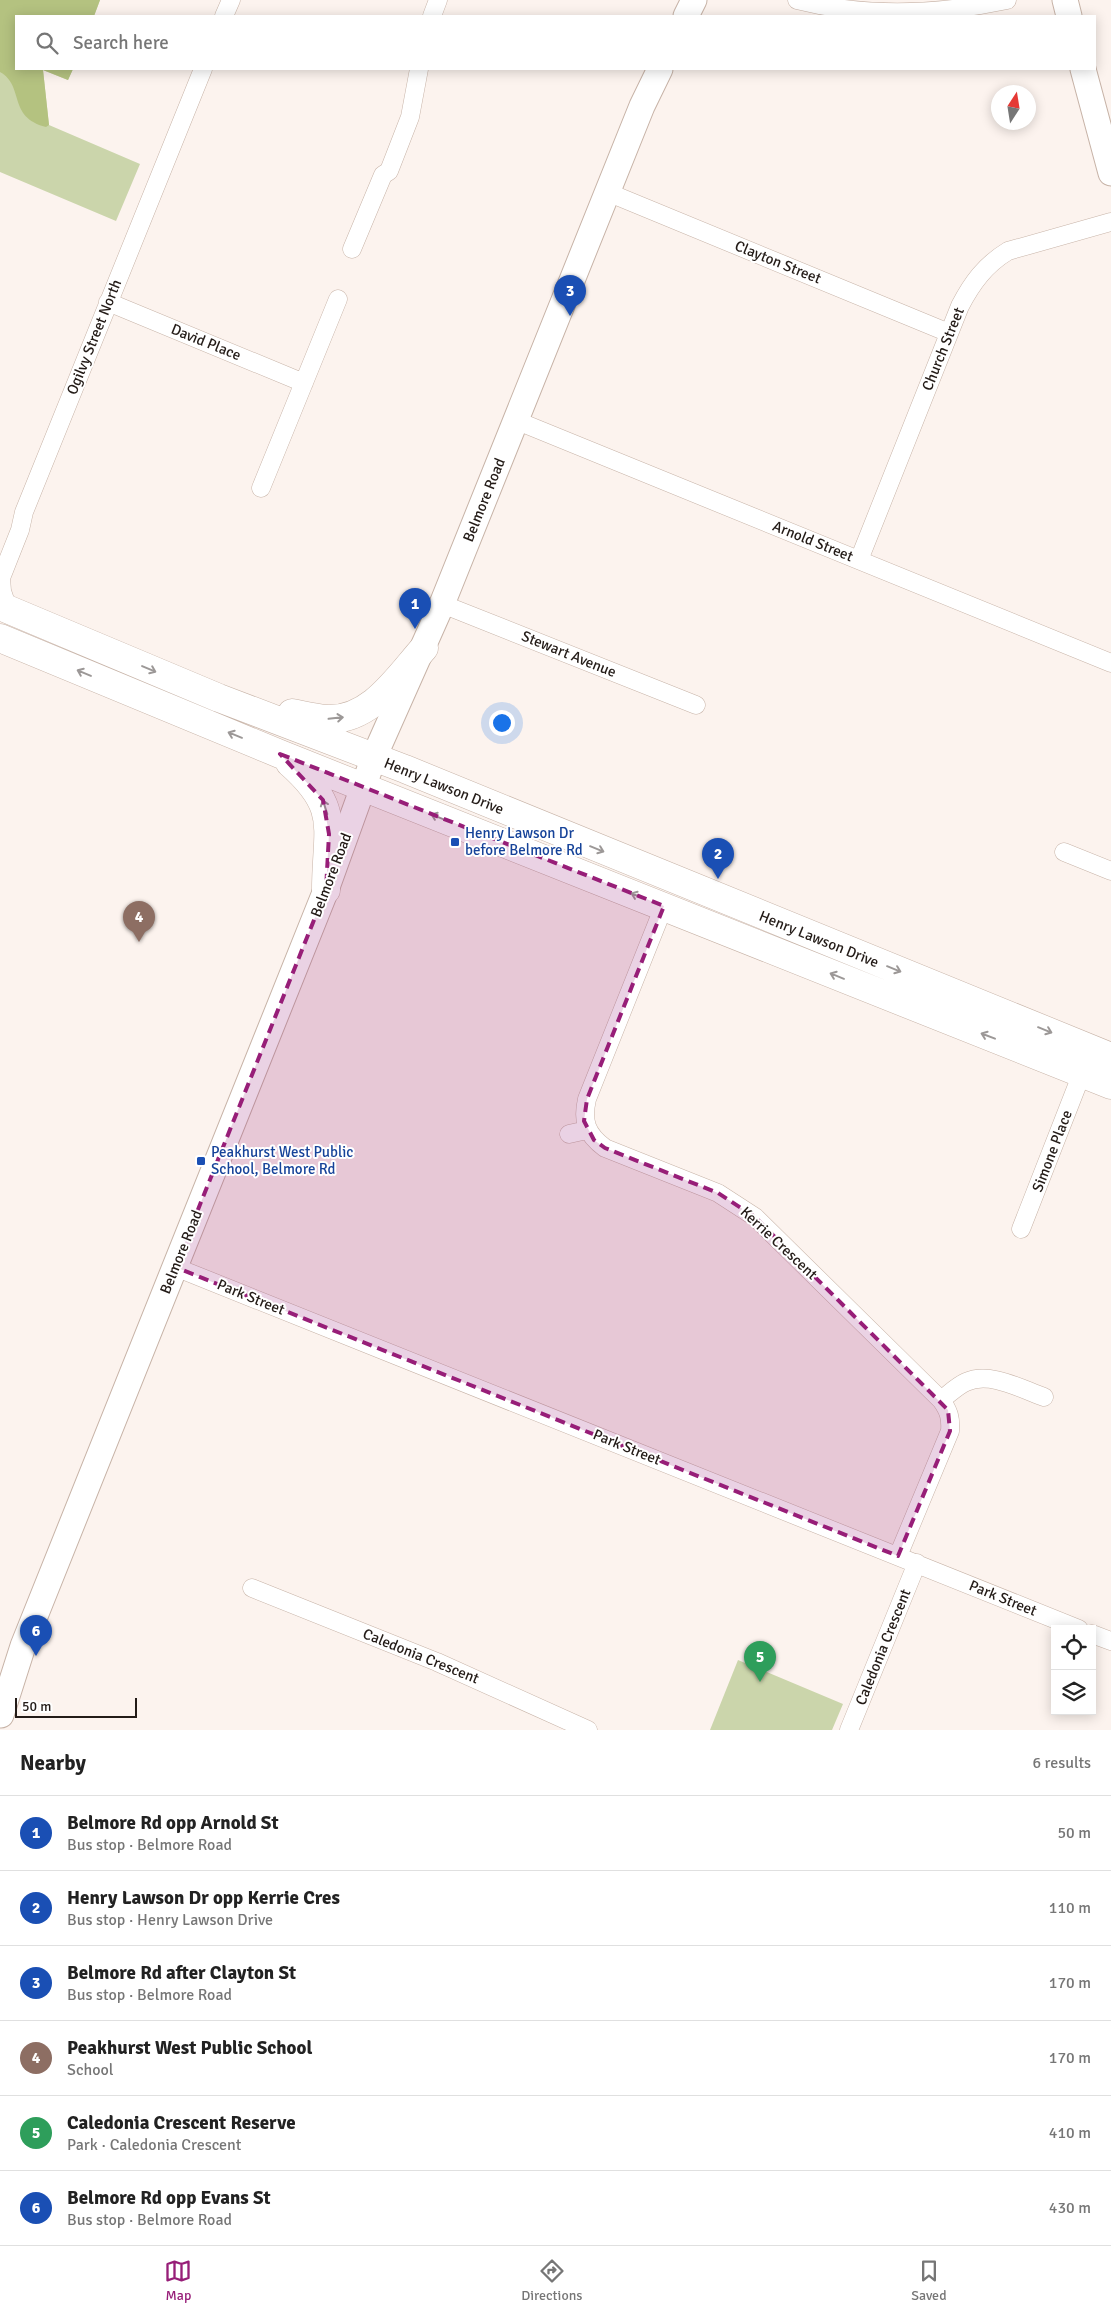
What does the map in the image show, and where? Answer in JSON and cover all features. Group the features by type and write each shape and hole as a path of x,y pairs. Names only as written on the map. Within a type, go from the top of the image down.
{"main road":[{"name":"Henry Lawson Drive","path":"4,607 219,698 374,757 1110,1052"},
{"name":"Henry Lawson Drive","path":"0,638 280,754 1111,1085"},
{"path":"219,698 327,719 351,716 373,703 424,648"},
{"path":"280,754 302,773 323,800 328,816 329,834 326,890"}],"street":[{"path":"224,15 230,0"},
{"path":"432,15 438,0"},
{"path":"670,15 676,0"},
{"path":"686,15 694,0"},
{"path":"797,0 848,10 893,13 944,11 1007,0"},
{"path":"1065,0 1069,15"},
{"name":"Ogilvy Street North","path":"4,607 1,578 20,530 24,512 203,70"},
{"path":"352,249 382,174 389,171 406,129 413,106 418,70"},
{"name":"Belmore Road","path":"642,106 654,70"},
{"name":"Belmore Road","path":"0,1719 23,1646 326,890 374,757 424,648 642,106 660,70"},
{"path":"1083,70 1111,173"},
{"name":"Clayton Street","path":"607,192 949,333"},
{"name":"Church Street","path":"859,560 949,333 968,290 977,277 996,258 1022,246 1111,222"},
{"path":"261,488 338,299"},
{"name":"David Place","path":"108,302 304,383"},
{"name":"Arnold Street","path":"515,420 1111,663"},
{"name":"Stewart Avenue","path":"442,604 696,705"},
{"path":"1064,852 1111,871"},
{"path":"570,1134 588,1130 584,1121 587,1099 664,906"},
{"name":"Simone Place","path":"1021,1229 1082,1073"},
{"name":"Kerrie Crescent","path":"588,1130 594,1140 604,1148 718,1193 755,1217 941,1400 948,1410 951,1421 950,1431 898,1556"},
{"name":"Park Street","path":"175,1267 1070,1625"},
{"path":"941,1400 965,1382 977,1378 994,1379 1044,1397"},
{"name":"Caledonia Crescent","path":"849,1730 917,1564"},
{"name":"Caledonia Crescent","path":"252,1588 437,1662 588,1730"},
{"path":"1096,1635 1111,1641"},
{"name":"Belmore Road","path":"0,1684 23,1646"}],"highlighted area":[{"path":"280,754 664,906 587,1099 584,1121 594,1140 605,1148 718,1193 755,1217 948,1410 950,1431 898,1556 175,1267 326,890 329,834 323,800"}],"green space":[{"path":"0,0 100,0 94,15 15,15 15,70 43,70 49,125 140,164 116,221 0,172"},
{"path":"0,0 100,0 94,15 15,15 15,70 43,70 49,125 46,127 26,116 21,109 8,78 0,72"},
{"path":"43,70 73,70 68,80"},
{"path":"43,70 73,70 68,80"},
{"path":"738,1660 843,1704 832,1730 710,1730"}],"place":[{"name":"Belmore Rd after Clayton St","path":"570,316"},
{"name":"Belmore Rd opp Arnold St","path":"415,629"},
{"name":"Henry Lawson Dr before Belmore Rd","path":"455,842"},
{"name":"Henry Lawson Dr opp Kerrie Cres","path":"718,879"},
{"name":"Peakhurst West Public School","path":"139,942"},
{"name":"Peakhurst West Public School, Belmore Rd","path":"201,1161"},
{"name":"Belmore Rd opp Evans St","path":"36,1656"},
{"name":"Caledonia Crescent Reserve","path":"760,1682"}]}
